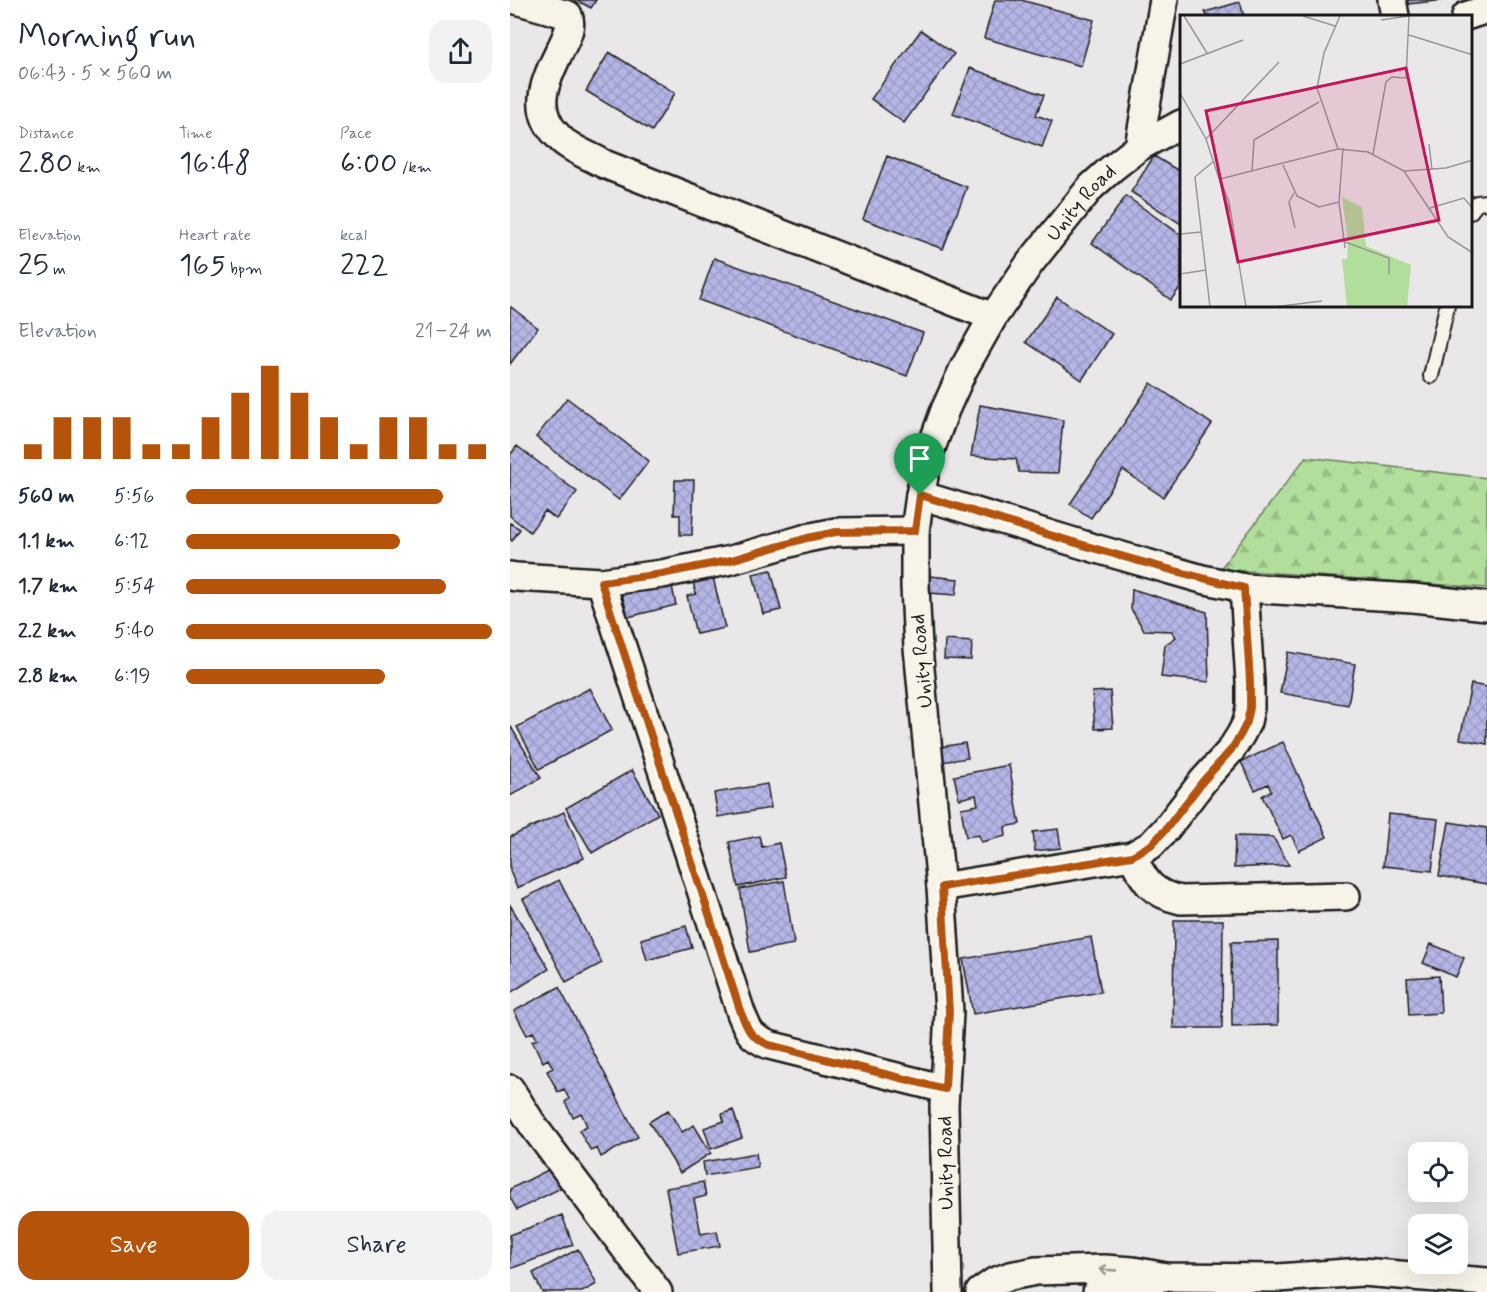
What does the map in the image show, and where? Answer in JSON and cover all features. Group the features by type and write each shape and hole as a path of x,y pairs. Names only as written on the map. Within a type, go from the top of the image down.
{"street":[{"path":"516,0 568,15 570,20 569,30 546,80 542,98 544,116 549,128 565,143 604,164 993,317"},
{"path":"1139,147 1164,0"},
{"path":"1392,0 1395,15"},
{"path":"1469,15 1487,9"},
{"name":"Unity Road","path":"948,1292 944,1106 949,1012 942,887 918,648 915,531 920,495 929,454 963,370 993,317 1030,263 1091,187 1139,147 1180,125"},
{"path":"920,495 1097,549 1202,579 1244,588 1413,598 1487,606"},
{"path":"510,576 601,582 662,574 719,562 836,532 915,531"},
{"path":"601,582 737,1002 750,1032 755,1038 769,1045 945,1089"},
{"path":"942,887 1132,856 1151,845 1231,750 1247,722 1250,708 1250,682 1244,588"},
{"path":"1132,856 1142,875 1155,890 1168,897 1181,900 1346,896"},
{"path":"510,1089 534,1127 658,1292"},
{"path":"980,1292 994,1282 1035,1271 1104,1269 1166,1277 1278,1278 1362,1272 1487,1282"},
{"path":"1097,1292 1133,1287 1166,1277"}],"lane":[{"path":"1472,209 1477,203 1487,202"},
{"path":"1431,375 1447,308"}],"green space":[{"path":"1306,457 1487,478 1487,588 1220,569"}],"building":[{"path":"576,0 596,0 591,8"},
{"path":"995,0 1021,0 1094,20 1081,66 984,38"},
{"path":"1406,0 1446,0 1408,4"},
{"path":"1240,2 1244,15 1206,15 1205,12"},
{"path":"921,30 954,54 904,123 871,99"},
{"path":"609,52 675,93 652,131 586,91"},
{"path":"970,68 1044,95 1036,115 1052,121 1042,147 953,114"},
{"path":"887,156 967,187 943,249 863,219"},
{"path":"1154,156 1177,170 1180,166 1180,223 1131,192"},
{"path":"1126,196 1180,234 1180,287 1171,300 1092,243"},
{"path":"714,258 923,333 907,376 699,300"},
{"path":"1057,297 1112,334 1082,380 1026,342"},
{"path":"511,307 538,328 510,364 510,309"},
{"path":"1151,383 1212,424 1163,497 1123,470 1091,518 1070,504"},
{"path":"567,398 649,461 619,500 536,437"},
{"path":"980,405 1063,420 1058,473 1019,472 1016,459 971,456"},
{"path":"517,446 577,492 556,519 545,511 530,532 510,516 510,455"},
{"path":"675,480 694,480 692,535 680,535 680,515 674,515"},
{"path":"510,523 520,529 512,541 510,539"},
{"path":"771,570 781,610 763,614 753,574"},
{"path":"712,573 725,628 696,634 687,596 696,594 692,578"},
{"path":"930,576 958,579 956,595 928,593"},
{"path":"671,582 676,605 628,617 622,594"},
{"path":"1132,589 1207,612 1209,682 1161,677 1165,645 1176,637 1172,631 1144,630 1131,609"},
{"path":"945,640 972,642 971,660 944,659"},
{"path":"1288,652 1355,664 1348,705 1280,693"},
{"path":"1471,684 1487,687 1487,744 1460,739"},
{"path":"590,688 612,730 539,769 517,727"},
{"path":"1110,691 1113,728 1095,729 1092,692"},
{"path":"510,728 541,778 510,796"},
{"path":"1283,742 1327,837 1299,851 1291,835 1283,839 1262,796 1271,791 1268,784 1255,790 1241,762"},
{"path":"965,743 968,758 942,762 940,747"},
{"path":"1009,765 1020,824 1005,827 1006,836 981,842 979,835 966,837 961,808 978,805 976,795 959,799 954,776"},
{"path":"632,770 658,814 592,853 566,808"},
{"path":"767,784 771,808 718,817 714,793"},
{"path":"564,812 584,858 517,888 510,871 510,837"},
{"path":"1388,814 1438,819 1432,871 1383,866"},
{"path":"1449,822 1487,828 1487,884 1439,876"},
{"path":"1058,829 1061,848 1035,851 1033,832"},
{"path":"759,836 762,847 779,843 786,877 738,887 729,842"},
{"path":"1235,836 1273,837 1289,865 1234,868"},
{"path":"559,880 602,963 566,982 523,899"},
{"path":"784,881 794,944 750,952 740,889"},
{"path":"510,905 549,969 510,993"},
{"path":"1174,920 1223,920 1222,1028 1173,1028"},
{"path":"686,926 692,948 647,960 641,939"},
{"path":"1091,937 1101,992 973,1014 963,959"},
{"path":"1278,941 1278,1025 1232,1026 1231,942"},
{"path":"1431,944 1464,958 1456,977 1423,963"},
{"path":"1439,976 1441,1013 1409,1015 1407,978"},
{"path":"559,987 638,1137 601,1157 597,1148 591,1151 579,1130 587,1126 581,1113 573,1117 565,1102 569,1099 564,1089 558,1092 547,1071 553,1068 548,1059 543,1062 532,1041 537,1039 533,1032 527,1035 514,1011"},
{"path":"668,1110 682,1132 694,1125 711,1153 680,1173 649,1122"},
{"path":"733,1110 742,1138 711,1149 704,1128 724,1121 722,1114"},
{"path":"756,1153 758,1167 705,1176 703,1162"},
{"path":"554,1167 563,1187 517,1210 510,1197 510,1189"},
{"path":"703,1182 706,1196 694,1199 701,1234 717,1231 720,1246 678,1253 666,1188"},
{"path":"562,1215 573,1245 510,1269 510,1235"},
{"path":"578,1249 597,1284 582,1292 542,1292 533,1273"}],"route":[{"path":"920,495 1097,549 1202,579 1244,588 1250,682 1250,708 1241,734 1231,750 1151,845 1132,856 942,887 949,1012 945,1089 769,1045 755,1038 750,1032 741,1013 601,582 662,574 731,560 836,532 915,531 920,495"}]}
